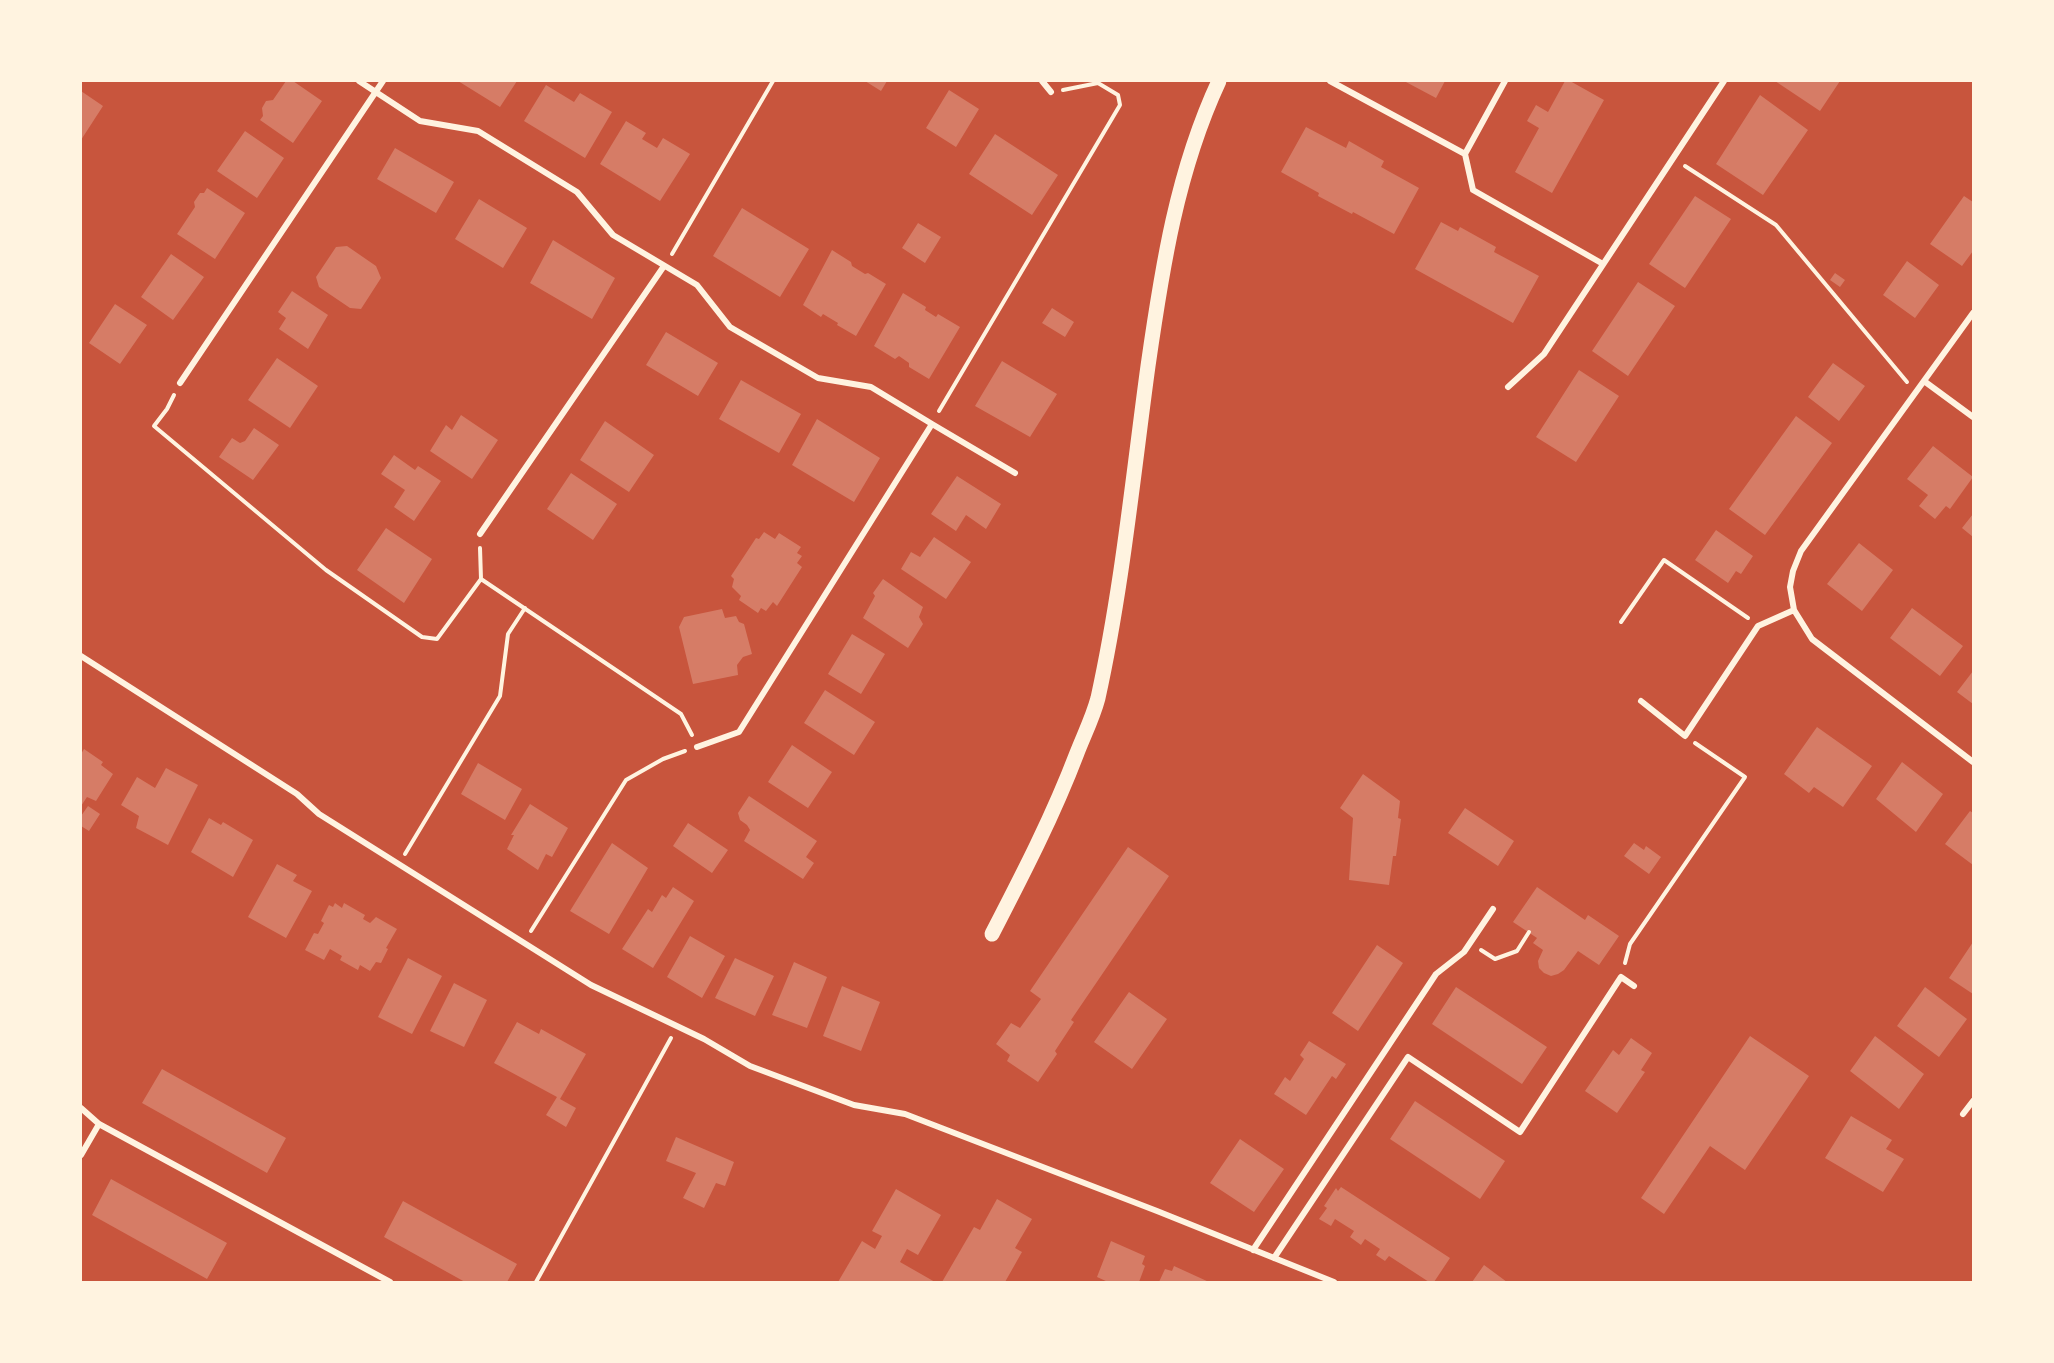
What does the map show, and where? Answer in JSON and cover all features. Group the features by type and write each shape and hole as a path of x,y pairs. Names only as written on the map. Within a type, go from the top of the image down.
{"main road":[{"path":"992,934 1035,852 1097,701 1114,614 1158,292 1170,228 1186,166 1219,81"}],"street":[{"path":"359,81 420,121 478,131 577,192 613,235 697,285 730,327 818,378 871,387 1015,473"},
{"path":"180,383 383,81"},
{"path":"1042,81 1051,92"},
{"path":"1330,81 1465,154"},
{"path":"1505,81 1465,154 1473,190 1603,264"},
{"path":"1508,387 1544,354 1724,81"},
{"path":"480,534 664,266"},
{"path":"1973,313 1801,551 1790,587 1794,610 1812,639 1973,762"},
{"path":"1924,381 1973,417"},
{"path":"697,747 739,732 932,424"},
{"path":"1641,701 1685,736 1758,626 1794,610"},
{"path":"81,656 297,794 319,814 591,985 704,1039 750,1066 854,1105 904,1114 1334,1282"},
{"path":"1253,1250 1436,974 1464,952 1493,909"},
{"path":"1274,1258 1408,1057 1520,1132 1621,977 1634,986"},
{"path":"1963,1114 1973,1101"},
{"path":"81,1108 99,1124 390,1282"},
{"path":"81,1155 99,1124"}],"path":[{"path":"664,266 773,81"},
{"path":"932,424 1120,105 1118,95 1098,83 1051,92"},
{"path":"1674,159 1776,225 1916,392"},
{"path":"180,383 167,409 154,426 326,570 422,637 437,639 481,579 480,534"},
{"path":"1621,622 1664,560 1758,626"},
{"path":"481,579 681,714 697,747 663,759 626,780 525,942"},
{"path":"399,864 500,696 508,634 525,608"},
{"path":"1621,977 1630,944 1745,777 1685,736"},
{"path":"1495,959 1517,951 1529,933"},
{"path":"536,1282 677,1027"}],"building":[{"path":"286,81 293,81 322,101 293,143 260,120 266,101 273,100"},
{"path":"458,81 517,81 500,107"},
{"path":"865,81 887,81 881,91"},
{"path":"1404,81 1445,81 1436,98"},
{"path":"1565,81 1570,81 1604,100 1552,193 1515,172 1539,128 1527,121 1536,105 1548,112"},
{"path":"1775,81 1840,81 1820,111"},
{"path":"546,85 574,102 580,93 612,112 585,158 524,121"},
{"path":"949,90 979,109 956,147 926,128"},
{"path":"81,91 103,106 81,140"},
{"path":"1760,95 1808,130 1763,195 1716,164"},
{"path":"626,121 646,133 642,139 657,148 663,138 690,154 660,201 600,164"},
{"path":"1306,127 1346,148 1349,141 1384,161 1381,167 1419,188 1394,234 1318,196 1319,193 1281,172"},
{"path":"245,131 284,158 257,198 217,171"},
{"path":"995,134 1058,175 1032,215 969,174"},
{"path":"395,148 454,182 436,213 377,179"},
{"path":"207,188 245,213 215,259 177,234 195,207 194,202"},
{"path":"1695,196 1731,219 1685,288 1649,264"},
{"path":"1964,196 1973,202 1973,251 1962,266 1930,244"},
{"path":"479,199 527,228 503,268 455,239"},
{"path":"742,208 809,249 780,297 713,256"},
{"path":"1441,222 1458,231 1460,227 1496,247 1494,252 1539,276 1513,323 1415,269"},
{"path":"918,223 941,237 925,263 902,248"},
{"path":"553,240 615,278 592,319 530,283"},
{"path":"347,246 376,266 381,278 361,309 350,308 319,287 316,277 336,247"},
{"path":"832,250 851,262 852,266 886,284 856,336 823,314 821,317 803,305"},
{"path":"171,254 204,277 173,320 141,297"},
{"path":"1907,261 1939,285 1915,318 1883,295"},
{"path":"1835,273 1845,280 1840,287 1830,280"},
{"path":"1638,282 1675,306 1628,376 1592,351"},
{"path":"292,291 328,315 308,349 279,329 286,318 278,312"},
{"path":"903,293 926,307 925,310 936,317 938,314 960,327 929,379 909,367 909,363 899,356 895,359 874,346"},
{"path":"115,304 147,325 120,364 89,343"},
{"path":"1052,308 1074,322 1065,337 1042,323"},
{"path":"666,332 718,363 698,396 646,365"},
{"path":"277,358 318,386 290,428 248,400"},
{"path":"1002,361 1057,394 1030,437 975,406"},
{"path":"1833,363 1865,386 1839,421 1808,397"},
{"path":"1579,370 1619,396 1576,462 1536,437"},
{"path":"741,380 801,414 779,453 719,419"},
{"path":"461,415 498,440 472,479 430,451 446,425 452,430"},
{"path":"1796,416 1832,443 1765,535 1729,509"},
{"path":"817,419 880,458 854,502 792,465"},
{"path":"605,421 654,455 629,492 580,460"},
{"path":"254,428 279,445 253,480 219,457 232,438 240,443 245,441"},
{"path":"1933,446 1973,477 1950,509 1946,506 1935,519 1919,506 1928,495 1907,479"},
{"path":"394,455 415,470 418,466 441,481 414,521 394,507 405,490 381,474"},
{"path":"571,473 617,504 593,540 547,509"},
{"path":"957,476 1001,504 986,529 966,515 956,531 931,514"},
{"path":"1973,514 1973,537 1962,528"},
{"path":"386,528 432,559 404,603 357,570"},
{"path":"1716,530 1753,556 1741,574 1736,571 1728,583 1695,560"},
{"path":"764,532 775,539 779,533 801,547 797,553 802,556 797,563 802,567 777,606 773,602 766,611 761,608 758,613 739,600 741,596 732,587 734,579 731,576 756,538 759,539"},
{"path":"934,537 971,562 946,599 901,569 911,552 920,557"},
{"path":"1859,543 1893,570 1862,611 1827,584"},
{"path":"883,579 923,607 919,617 923,624 908,648 863,618 875,596 873,593"},
{"path":"1912,608 1963,646 1940,676 1890,638"},
{"path":"722,609 725,618 736,616 739,622 744,624 752,654 743,657 737,665 738,675 693,684 679,627 684,617"},
{"path":"852,634 885,654 861,694 828,674"},
{"path":"1973,671 1973,704 1957,692"},
{"path":"825,690 875,722 854,755 804,723"},
{"path":"1817,727 1872,766 1843,807 1814,787 1809,793 1784,774"},
{"path":"792,745 832,772 808,808 768,782"},
{"path":"84,749 103,762 101,765 113,774 96,801 87,797 81,806 81,754"},
{"path":"1902,762 1943,794 1916,832 1876,799"},
{"path":"478,763 522,789 505,820 461,794"},
{"path":"166,768 198,785 168,845 136,828 139,816 121,805 137,777 155,788"},
{"path":"1363,774 1400,801 1398,818 1401,819 1389,885 1349,880 1353,818 1340,808"},
{"path":"749,796 817,841 806,857 814,863 803,879 744,841 750,830 740,820 738,813"},
{"path":"530,804 568,828 552,857 546,854 538,870 507,849 514,835 511,835"},
{"path":"88,806 100,814 89,831 81,826 81,816"},
{"path":"1465,808 1514,841 1498,866 1448,833"},
{"path":"1970,811 1973,813 1973,865 1945,844"},
{"path":"209,818 221,825 223,822 253,840 233,877 191,852"},
{"path":"688,823 728,850 712,873 673,846"},
{"path":"612,843 648,868 609,934 570,911"},
{"path":"1634,843 1644,850 1646,846 1661,857 1649,874 1624,856"},
{"path":"1128,847 1169,876 1071,1020 1074,1022 1055,1051 1057,1054 1038,1082 1007,1061 1010,1055 996,1044 1011,1023 1020,1028 1041,999 1030,991"},
{"path":"277,864 297,875 293,881 312,891 286,938 248,917"},
{"path":"673,887 694,901 653,968 622,949 648,909 652,912 662,895 666,898"},
{"path":"1537,887 1585,920 1588,915 1619,936 1599,965 1578,951 1564,970 1558,974 1551,976 1539,968 1538,961 1543,950 1533,943 1537,938 1513,922"},
{"path":"335,903 342,908 344,903 365,915 363,919 370,923 376,917 397,929 386,948 388,949 381,963 376,962 370,971 360,965 358,970 340,960 342,956 330,949 324,960 305,950 314,933 318,934 324,923 321,921 329,905 333,907"},
{"path":"690,936 725,956 702,998 667,977"},
{"path":"1973,942 1973,994 1949,978"},
{"path":"1377,945 1403,963 1358,1031 1332,1013"},
{"path":"408,958 442,976 412,1034 378,1017"},
{"path":"735,958 774,976 755,1016 715,998"},
{"path":"794,962 827,977 807,1028 772,1015"},
{"path":"454,983 487,1000 464,1047 430,1031"},
{"path":"842,986 880,1002 861,1051 823,1036"},
{"path":"1456,987 1547,1047 1522,1084 1432,1024"},
{"path":"1925,987 1967,1019 1939,1057 1897,1026"},
{"path":"1129,992 1167,1019 1132,1069 1094,1042"},
{"path":"517,1022 539,1034 541,1029 586,1054 560,1099 576,1108 566,1127 546,1115 557,1097 494,1063"},
{"path":"1750,1036 1809,1076 1745,1170 1710,1146 1664,1214 1641,1198"},
{"path":"1875,1036 1924,1074 1899,1109 1850,1071"},
{"path":"1631,1038 1652,1053 1641,1070 1645,1072 1617,1113 1585,1091 1613,1050 1619,1055"},
{"path":"1309,1041 1346,1064 1336,1079 1332,1076 1306,1115 1274,1094 1285,1077 1290,1081 1304,1059 1300,1055"},
{"path":"162,1069 286,1138 267,1173 142,1103"},
{"path":"1415,1101 1505,1161 1480,1199 1390,1139"},
{"path":"1851,1116 1892,1140 1886,1149 1904,1159 1883,1192 1825,1158"},
{"path":"676,1137 734,1162 725,1186 716,1183 704,1208 683,1198 696,1173 666,1161"},
{"path":"1240,1139 1284,1169 1254,1212 1210,1183"},
{"path":"111,1179 227,1243 207,1279 92,1215"},
{"path":"1341,1187 1450,1258 1434,1282 1429,1282 1389,1256 1385,1261 1376,1255 1380,1249 1365,1239 1361,1245 1350,1237 1354,1231 1335,1219 1331,1226 1319,1219 1327,1208 1324,1206 1336,1188 1338,1191"},
{"path":"896,1189 941,1215 918,1255 907,1249 900,1262 935,1282 838,1282 862,1241 875,1249 882,1236 872,1231"},
{"path":"997,1199 1032,1219 1015,1248 1022,1252 1005,1282 942,1282 974,1227 980,1230"},
{"path":"403,1201 517,1264 507,1282 465,1282 384,1237"},
{"path":"1111,1241 1145,1256 1142,1264 1145,1266 1139,1282 1108,1282 1097,1277"},
{"path":"1484,1265 1507,1282 1472,1282"},
{"path":"1174,1266 1209,1282 1159,1282 1165,1269 1172,1271"}]}
